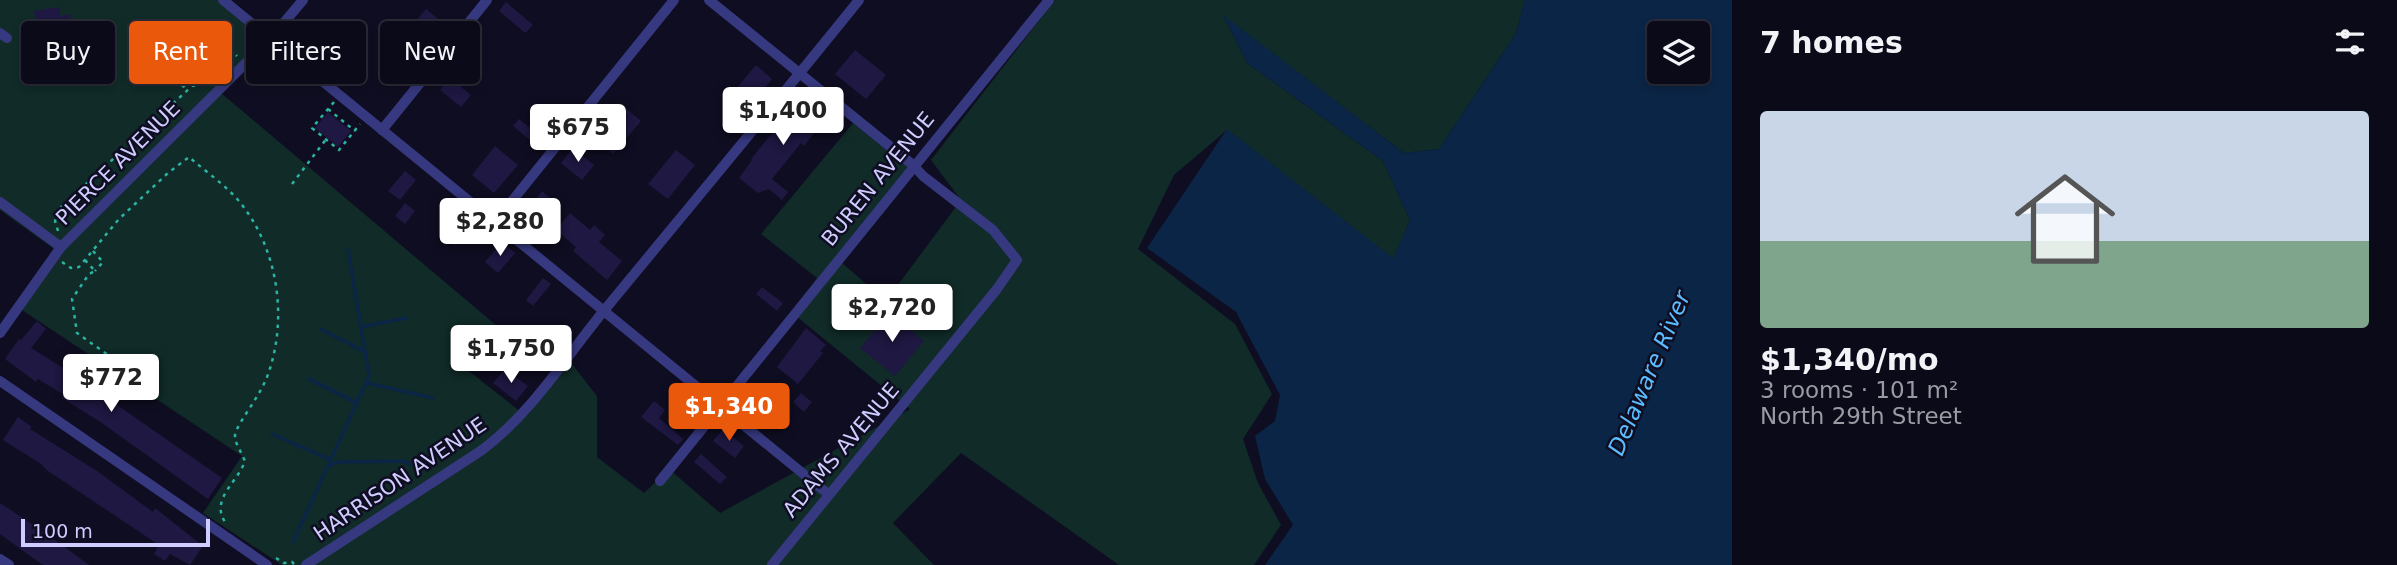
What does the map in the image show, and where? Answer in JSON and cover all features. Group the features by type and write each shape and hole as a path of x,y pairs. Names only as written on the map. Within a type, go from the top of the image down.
{"street":[{"path":"223,0 250,21"},
{"name":"PIERCE AVENUE","path":"285,21 303,0"},
{"path":"378,127 487,0"},
{"path":"495,222 674,0"},
{"path":"709,0 913,165"},
{"name":"HARRISON AVENUE","path":"306,565 482,450 525,413 604,311 859,0"},
{"name":"BUREN AVENUE","path":"660,481 1049,0"},
{"name":"PIERCE AVENUE","path":"0,333 63,244 246,63"},
{"path":"326,84 828,494"},
{"name":"ADAMS AVENUE","path":"772,565 997,289 1017,260 993,230 923,176 913,165"},
{"path":"0,202 63,244"},
{"path":"0,381 270,560"},
{"path":"0,559 9,565"}],"path":[{"path":"232,51 238,57"},
{"path":"63,244 55,221 58,210 187,90 192,86 205,84"},
{"path":"182,85 187,90"},
{"path":"334,102 312,128 339,150 360,124"},
{"path":"328,109 355,131"},
{"path":"352,117 368,129 378,127"},
{"path":"292,184 326,138"},
{"path":"54,257 71,268 79,267 119,219 189,157 239,201 258,231 276,281 278,323 268,373 235,433 245,461 220,503 222,517 227,523"},
{"path":"93,251 103,262 96,271 89,274 72,299 77,333 108,355 134,367"},
{"path":"85,260 96,271"},
{"path":"270,560 292,562 294,565"}],"green space":[{"path":"0,0 222,0 247,21 246,69 232,83 232,21 129,21 129,84 231,84 221,93 497,326 465,368 521,412 568,359 597,396 597,457 644,493 669,469 720,513 910,409 791,312 817,278 761,234 853,123 908,167 835,257 886,301 961,200 931,160 1055,0 1525,0 1516,33 1439,149 1404,153 1224,17 1247,63 1383,161 1410,220 1393,259 1227,130 1174,175 1138,249 1235,324 1272,394 1243,439 1258,483 1281,525 1254,565 1119,565 961,453 893,523 934,565 282,565 203,513 242,456 16,306 54,249 0,210"}],"water":[{"name":"Delaware River","path":"1525,0 1732,0 1732,565 1265,565 1293,525 1265,479 1255,436 1275,421 1280,395 1236,312 1147,248 1227,129 1393,258 1410,220 1383,161 1247,63 1223,15 1404,153 1439,149 1516,33"}],"building":[{"path":"506,2 533,25 525,33 499,11"},
{"path":"59,7 60,16 70,14 71,21 36,21 34,11"},
{"path":"426,9 441,21 418,21"},
{"path":"855,50 886,75 866,99 835,74"},
{"path":"756,65 772,79 743,116 725,102"},
{"path":"445,84 457,84 471,95 461,107 440,90"},
{"path":"804,94 825,112 819,119 823,122 804,146 801,143 772,179 788,192 782,200 769,189 758,193 739,178 751,159"},
{"path":"622,105 641,121 613,154 595,139"},
{"path":"328,112 351,131 338,147 315,128"},
{"path":"519,119 544,139 538,147 513,126"},
{"path":"495,146 518,165 494,193 472,175"},
{"path":"573,148 594,165 582,180 561,163"},
{"path":"676,150 695,165 668,199 648,184"},
{"path":"405,171 416,180 400,200 388,191"},
{"path":"542,191 551,199 538,216 529,208"},
{"path":"405,203 415,211 405,224 395,216"},
{"path":"570,213 590,230 594,225 605,235 599,242 622,261 607,280 573,251 576,247 556,230"},
{"path":"462,214 474,224 456,246 444,236"},
{"path":"502,242 515,253 498,273 485,262"},
{"path":"543,278 551,284 533,306 526,300"},
{"path":"762,287 783,303 777,311 756,294"},
{"path":"889,313 924,341 895,376 860,348"},
{"path":"37,321 46,329 31,348 70,372 96,394 97,392 120,407 222,478 208,499 102,423 62,398 64,395 38,379 36,382 5,359 19,339 21,340"},
{"path":"806,328 826,345 820,351 823,353 798,384 777,367"},
{"path":"531,329 555,348 549,355 525,336"},
{"path":"505,369 528,386 516,401 493,383"},
{"path":"763,383 790,404 777,420 748,402"},
{"path":"801,393 812,402 804,412 793,402"},
{"path":"654,401 665,410 659,418 683,439 678,445 641,417"},
{"path":"18,417 32,427 30,429 97,471 153,512 155,508 203,546 190,565 170,554 165,561 154,554 159,545 3,440"},
{"path":"723,429 744,446 735,458 713,441"},
{"path":"701,454 727,477 720,484 694,462"},
{"path":"0,503 89,565 40,563 0,534"}],"waterway":[{"path":"293,542 369,376 348,250"},
{"path":"361,327 406,318"},
{"path":"321,329 365,352"},
{"path":"309,379 357,403"},
{"path":"367,383 433,398"},
{"path":"272,434 331,460"},
{"path":"329,465 339,462 402,461 420,467"}]}
